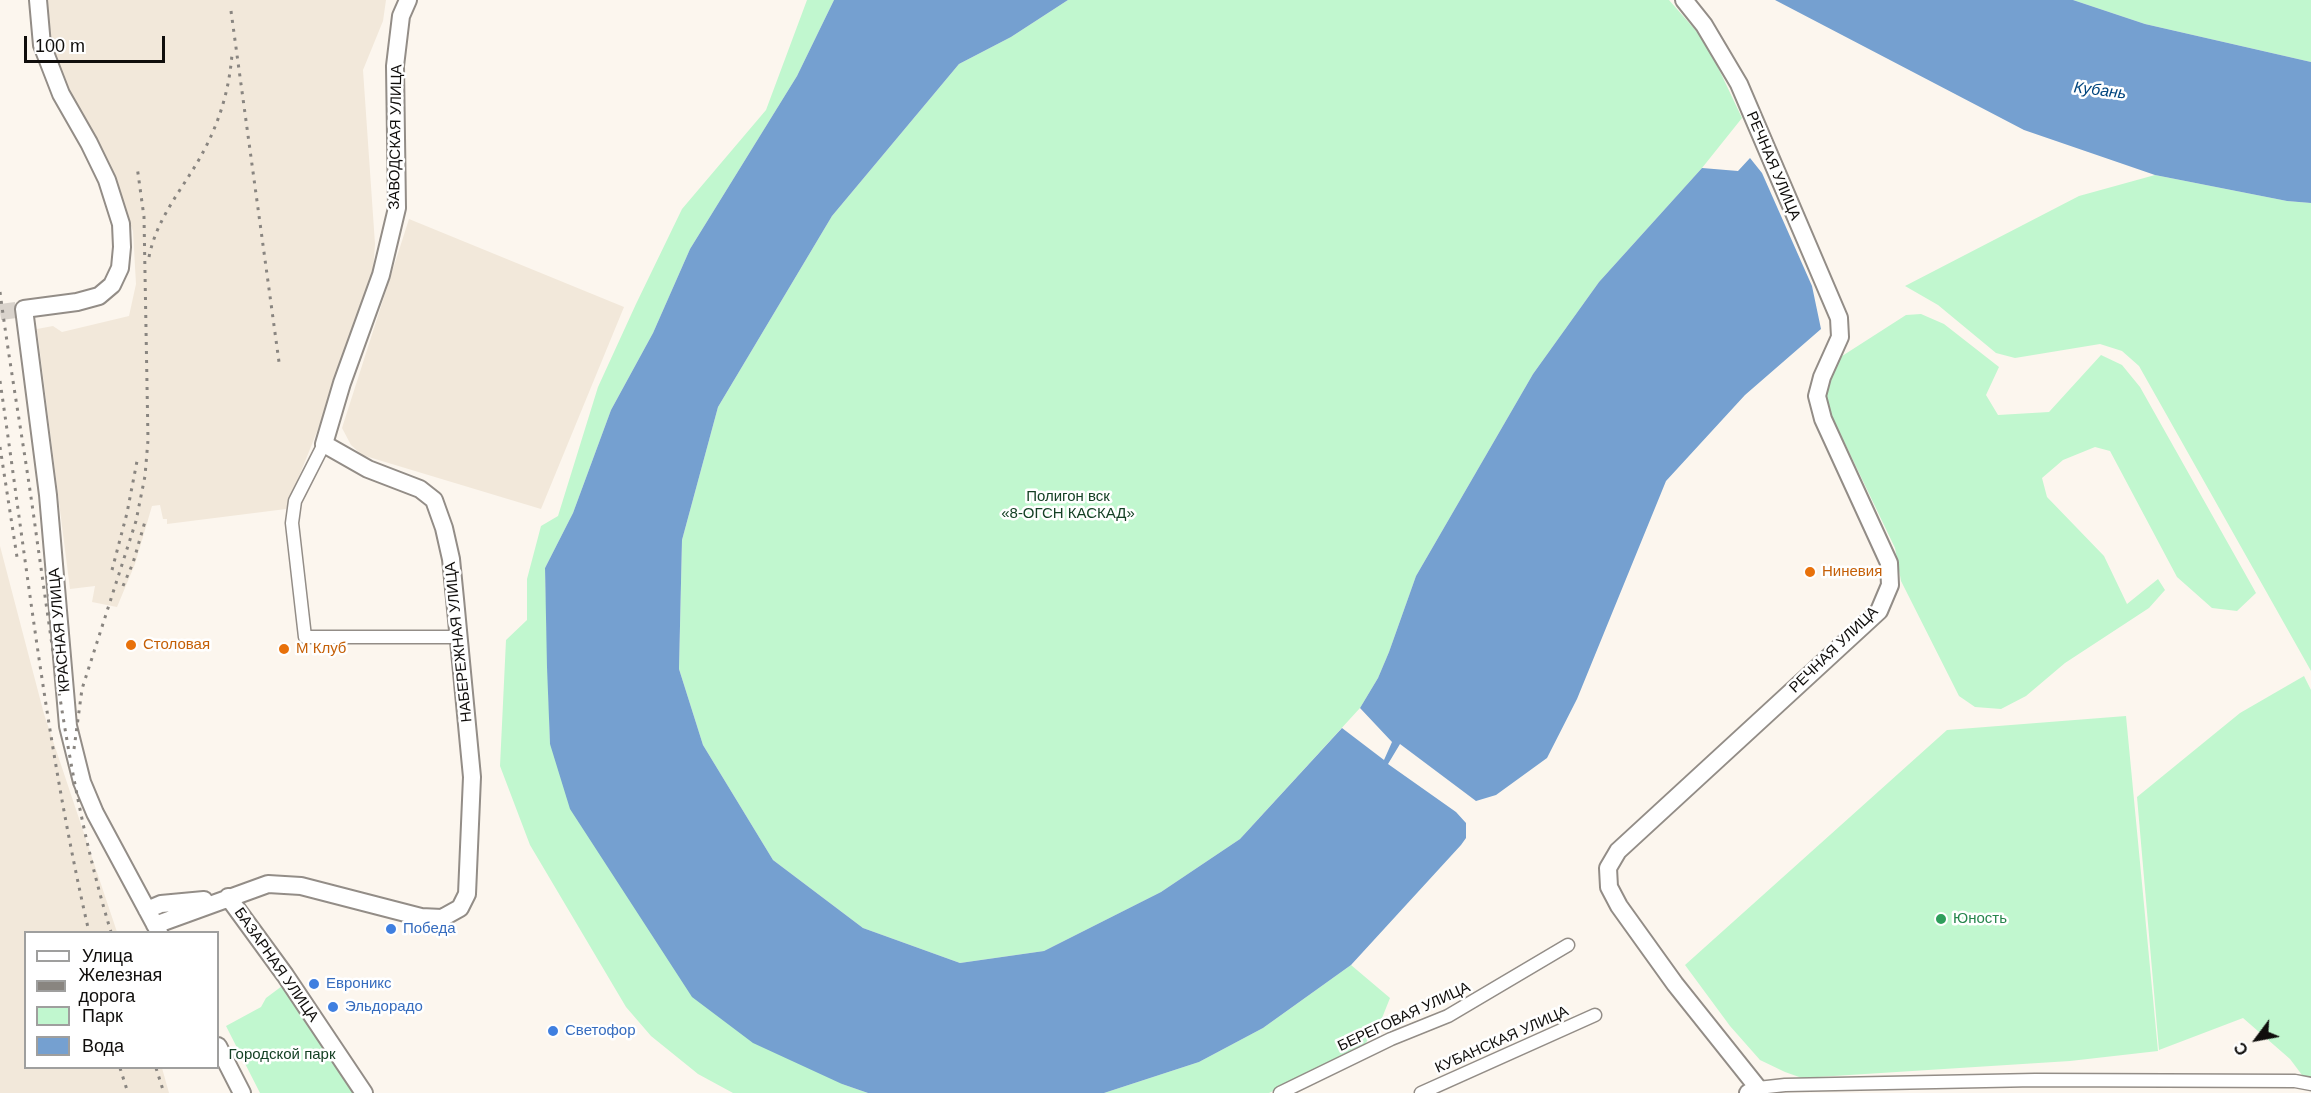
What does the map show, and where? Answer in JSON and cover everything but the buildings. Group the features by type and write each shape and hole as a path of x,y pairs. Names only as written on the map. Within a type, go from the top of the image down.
{"main road":[{"name":"КРАСНАЯ УЛИЦА","path":"38,0 42,45 60,94 89,142 107,180 121,224 122,247 120,268 112,285 99,296 77,302 24,309 48,495 68,726 82,782 95,813 154,922"},
{"name":"ЗАВОДСКАЯ УЛИЦА","path":"324,444 342,383 381,275 397,208 395,66 402,16 408,0"},
{"name":"РЕЧНАЯ УЛИЦА","path":"1684,0 1704,26 1738,84 1839,318 1840,337 1822,377 1817,396 1823,419 1889,563 1890,585 1879,611 1618,851 1608,868 1609,887 1618,906 1753,1091"},
{"name":"НАБЕРЕЖНАЯ УЛИЦА","path":"228,897 268,884 301,886 421,917 442,918 460,908 467,894 472,777 451,559 444,528 434,500 420,489 368,469 324,444"},
{"path":"154,922 228,897"},
{"name":"БАЗАРНАЯ УЛИЦА","path":"228,897 285,975 364,1093"},
{"path":"219,1048 242,1093"}],"street":[{"path":"324,444 295,501 292,523 305,637 458,637"},
{"name":"БЕРЕГОВАЯ УЛИЦА","path":"1280,1093 1391,1040 1448,1016 1513,980 1568,945"},
{"name":"КУБАНСКАЯ УЛИЦА","path":"1421,1093 1595,1014"},
{"path":"1753,1091 2035,1080 2295,1081 2311,1084"}],"shaded area":[{"path":"46,0 386,0 383,21 363,70 375,244 373,273 324,414 286,509 167,524 167,519 163,519 160,505 152,506 135,564 117,607 92,602 95,586 70,589 37,329 53,326 62,332 129,316 136,284 133,231 107,161 69,95 53,55"},
{"path":"409,219 624,307 541,509 362,455 351,445 342,428"},
{"path":"0,546 44,714 117,931 24,931 24,1069 162,1069 169,1093 0,1093"}],"green space":[{"path":"807,0 834,0 797,76 690,249 653,333 611,410 573,513 545,568 550,744 842,1084 868,1093 733,1093 698,1074 651,1036 626,1007 530,845 500,766 506,640 527,620 527,579 541,526 558,516 598,387 636,304 682,209 766,110"},
{"name":"Полигон вск «8-ОГСН КАСКАД»","path":"1068,0 1669,0 1706,42 1742,118 1702,168 1599,282 1533,374 1416,576 1378,678 1360,708 1240,839 1161,892 1044,951 960,963 863,928 773,860 703,745 679,669 682,540 718,407 832,216 959,64 1011,37"},
{"path":"2073,0 2311,0 2311,62 2145,24"},
{"path":"2155,175 2287,201 2311,203 2311,671 2139,366 2122,351 2100,344 2015,358 1996,353 1938,305 1905,286 2079,196"},
{"path":"1921,314 1944,324 1999,367 1986,395 1998,415 2049,412 2101,355 2122,365 2140,387 2256,593 2237,611 2212,608 2177,577 2110,451 2095,447 2063,460 2042,478 2047,497 2104,556 2127,604 2158,579 2165,590 2149,608 2065,663 2026,696 2001,709 1975,707 1959,696 1901,581 1895,548 1828,408 1826,390 1839,358 1906,315"},
{"path":"2304,676 2311,690 2311,1078 2302,1075 2290,1059 2243,1018 2159,1050 2137,797 2240,713"},
{"name":"Юность","path":"2126,716 2158,1051 2070,1061 1802,1078 1760,1060 1730,1026 1685,965 1947,730"},
{"path":"1351,965 1390,998 1380,1023 1362,1048 1269,1093 1104,1093 1199,1062 1263,1028"},
{"name":"Городской парк","path":"282,986 353,1093 260,1093 226,1026 261,1007 266,998"}],"water":[{"path":"834,0 1068,0 1011,37 959,64 832,216 718,407 682,540 679,669 703,745 773,860 863,928 960,963 1044,951 1161,892 1240,839 1342,728 1384,760 1392,742 1360,708 1378,678 1416,576 1533,374 1599,282 1702,168 1738,171 1750,158 1762,173 1812,286 1821,329 1745,395 1666,481 1577,699 1547,758 1496,795 1476,801 1400,744 1388,764 1456,812 1466,823 1466,838 1461,845 1351,965 1263,1028 1199,1062 1104,1093 868,1093 842,1084 753,1043 692,997 570,809 550,744 545,568 573,513 611,410 653,333 690,249 797,76"},
{"name":"Кубань","path":"1775,0 2073,0 2145,24 2311,62 2311,203 2287,201 2155,175 2024,130"}],"tunnel":[{"path":"0,312 24,309"}],"railway":[{"path":"231,11 279,362"},
{"path":"149,257 163,219 197,163 216,124 225,97 232,54"},
{"path":"74,749 82,689 136,521 145,476 148,440 144,217 137,166"},
{"path":"0,292 66,738 97,884 111,931"},
{"path":"0,381 50,727 74,864 89,931"},
{"path":"0,447 17,557"},
{"path":"112,570 127,513 138,456"},
{"path":"123,586 133,563 146,518"},
{"path":"120,1069 128,1093"},
{"path":"156,1069 164,1093"}],"place":[{"name":"Ниневия","path":"1810,572"},
{"name":"Столовая","path":"131,645"},
{"name":"М Клуб","path":"284,649"},
{"name":"Юность","path":"1941,919"},
{"name":"Победа","path":"391,929"},
{"name":"Евроникс","path":"314,984"},
{"name":"Эльдорадо","path":"333,1007"},
{"name":"Светофор","path":"553,1031"}]}
